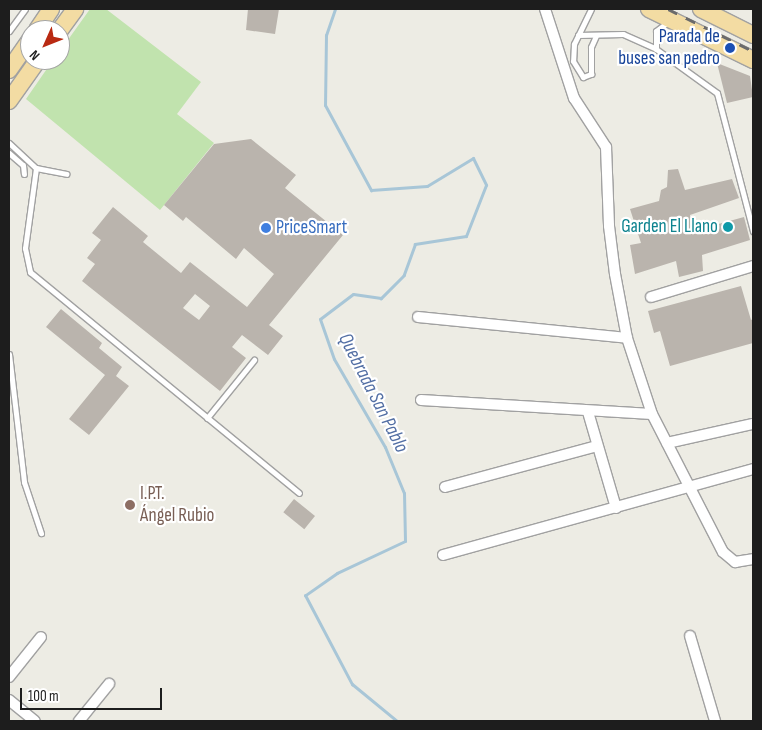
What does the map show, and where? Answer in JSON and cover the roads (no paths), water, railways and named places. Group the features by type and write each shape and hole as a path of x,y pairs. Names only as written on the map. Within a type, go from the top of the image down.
{"main road":[{"path":"44,20 51,9"},
{"path":"67,20 75,9"},
{"path":"649,9 753,60"},
{"path":"702,9 753,34"},
{"path":"9,70 20,54"},
{"path":"9,101 31,70"}],"street":[{"path":"545,9 568,63 574,98 606,147 608,226 627,338 652,414 723,552 730,560 740,562 753,559"},
{"path":"651,297 753,266"},
{"path":"418,317 627,338"},
{"path":"421,400 588,412 652,414"},
{"path":"588,412 616,508"},
{"path":"667,443 753,424"},
{"path":"445,487 597,446"},
{"path":"443,555 753,469"},
{"path":"690,636 715,721"},
{"path":"9,677 41,637"},
{"path":"79,721 110,684"},
{"path":"9,700 36,721"}],"lane":[{"path":"9,31 25,9"},
{"path":"592,9 578,35 568,63 583,77 592,74 591,47 596,36"},
{"path":"656,50 656,31 671,20"},
{"path":"578,35 623,34 656,50 717,92 753,231"},
{"path":"9,143 36,168 66,174"},
{"path":"9,153 23,165 24,174"},
{"path":"36,168 25,248 30,272 299,492"},
{"path":"9,354 24,482 41,533"},
{"path":"207,418 254,360"}],"waterway":[{"name":"Quebrada San Pablo","path":"335,9 326,35 325,105 371,190 427,186 473,158 486,185 466,236 415,244 404,275 381,298 353,294 320,319 334,359 385,447 404,493 405,541 337,573 305,595 352,684 397,721"}],"railway":[{"path":"668,9 753,51"}],"place":[{"name":"Parada de buses san pedro","path":"730,48"},
{"name":"Garden El Llano","path":"728,227"},
{"name":"PriceSmart","path":"266,228"},
{"name":"I.P.T. Ángel Rubio","path":"130,505"}]}
